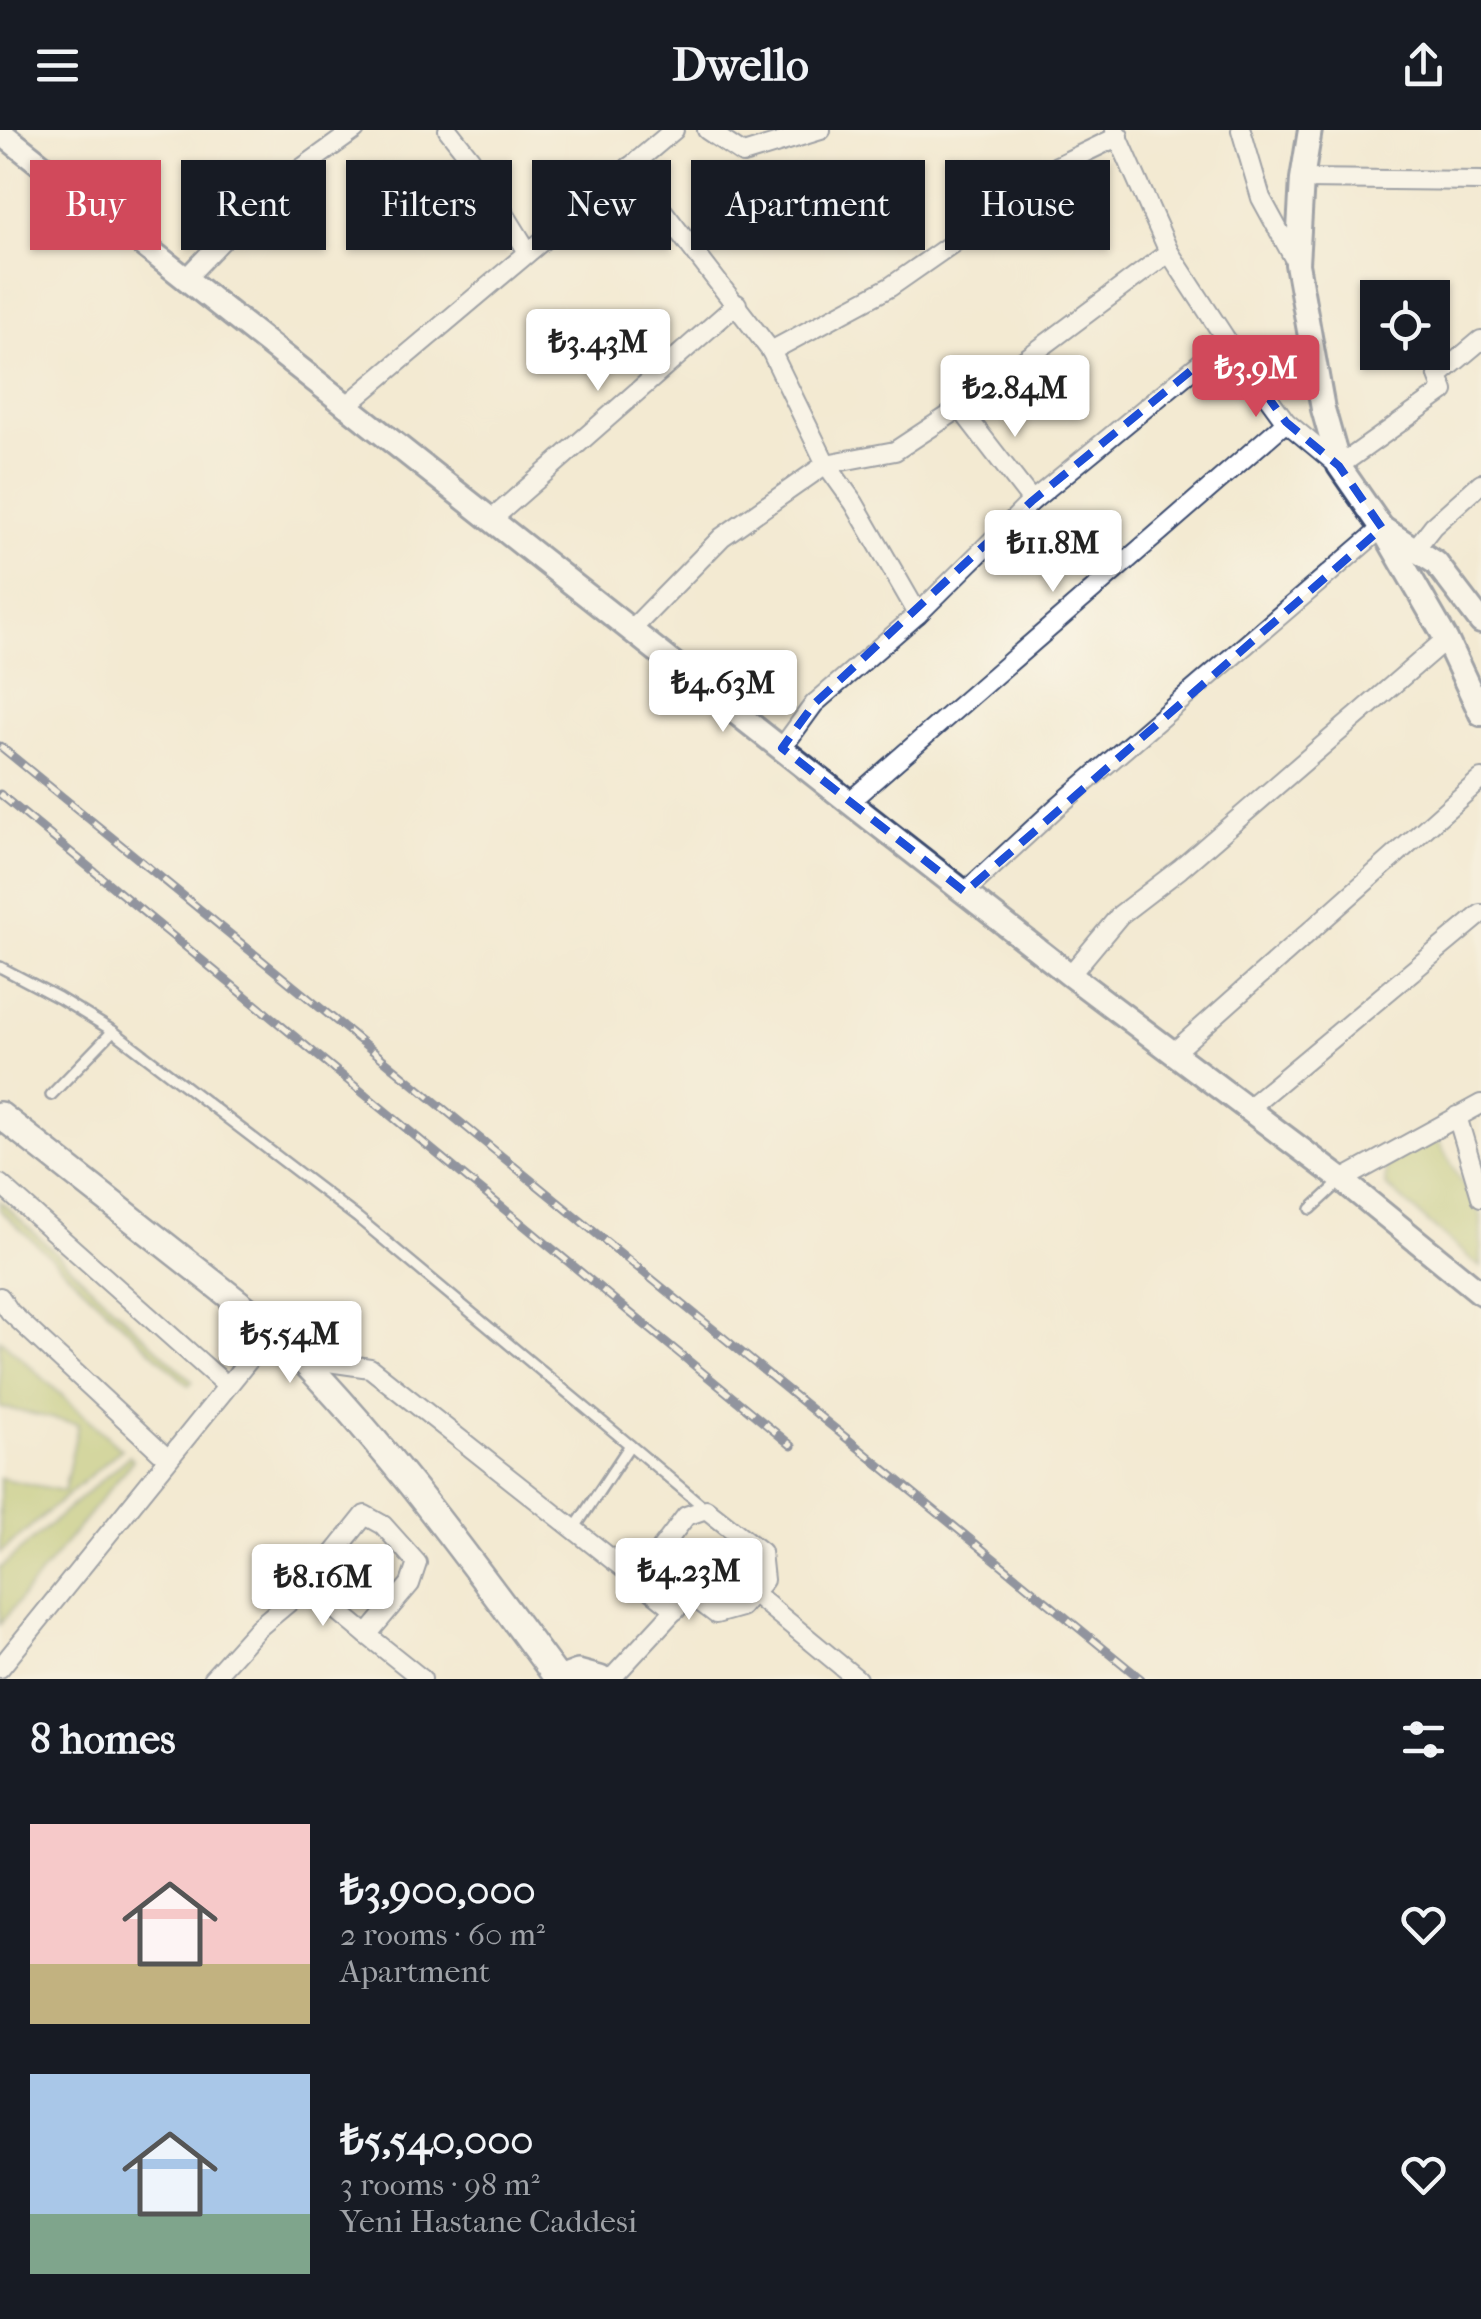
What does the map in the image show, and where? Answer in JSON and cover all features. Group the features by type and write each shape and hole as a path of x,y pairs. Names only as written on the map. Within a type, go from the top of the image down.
{"main road":[{"path":"0,1115 273,1330 302,1358 436,1516 560,1679 578,1672 600,1679"}],"street":[{"path":"184,279 270,191 354,130"},
{"path":"448,130 470,158 528,252"},
{"path":"636,160 674,130"},
{"path":"707,130 742,154 821,130"},
{"path":"1241,130 1261,198 1298,264"},
{"path":"1310,130 1302,179 1298,264 1323,409 1340,466"},
{"path":"0,132 76,188 345,407 1070,975 1342,1180 1481,1293"},
{"path":"771,351 890,288 1057,166 1117,133 1169,252 1286,422 1340,466 1382,528 1446,639 1481,714"},
{"path":"1302,179 1481,181"},
{"path":"671,221 771,351 826,464 854,503 918,614"},
{"path":"345,407 532,249"},
{"path":"631,630 722,536 826,464 895,450 960,408 1169,252"},
{"path":"491,520 736,304"},
{"path":"1340,466 1444,391 1438,376 1481,340"},
{"path":"782,748 814,704 918,614 1032,501 1227,341"},
{"path":"960,408 1032,501"},
{"path":"849,802 1286,422"},
{"path":"1415,549 1432,526 1481,484"},
{"path":"1382,528 1436,563 1481,622"},
{"path":"965,892 1382,528"},
{"path":"1070,975 1120,915 1446,639"},
{"path":"1174,1052 1481,778"},
{"path":"1248,1108 1481,914"},
{"path":"1342,1180 1481,1104"},
{"path":"1457,1116 1481,1197"},
{"path":"0,1184 227,1386"},
{"path":"0,1296 10,1312 168,1458"},
{"path":"0,1668 273,1330"},
{"path":"302,1358 370,1368 676,1610"},
{"path":"706,1509 761,1552 764,1580 741,1607 716,1614 662,1574 661,1549 686,1516 706,1509"},
{"path":"212,1679 258,1628 308,1586 365,1515 383,1525 417,1563 410,1584 368,1635"},
{"path":"308,1586 422,1679"},
{"path":"610,1679 688,1593"},
{"path":"753,1593 858,1679"}],"lane":[{"path":"0,968 113,1031 358,1218 706,1509"},
{"path":"51,1095 113,1031"},
{"path":"1311,1209 1342,1180"},
{"path":"574,1529 630,1445"}],"highlighted area":[{"path":"1227,341 1286,422 1339,466 1382,528 965,892 782,748 814,704 1032,501"}],"green space":[{"path":"1436,1137 1481,1215 1481,1268 1385,1185 1387,1161"},
{"path":"0,1201 193,1382 189,1386 0,1210"},
{"path":"0,1339 121,1449 0,1553 0,1478 64,1491 78,1424 0,1407"},
{"path":"129,1456 133,1460 0,1624 0,1568"}],"railway":[{"path":"0,746 1141,1679"},
{"path":"0,794 792,1446"}]}
